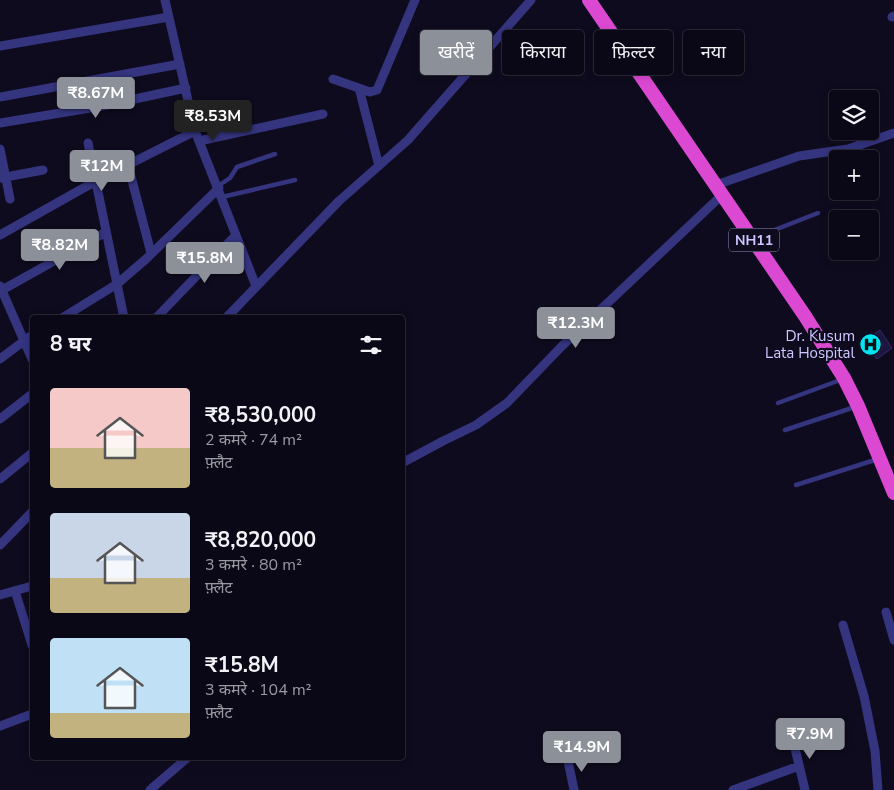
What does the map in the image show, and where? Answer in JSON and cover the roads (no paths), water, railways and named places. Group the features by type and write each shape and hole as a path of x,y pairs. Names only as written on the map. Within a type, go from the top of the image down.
{"highway":[{"name":"NH11","path":"590,0 753,238 844,378 858,406 894,493"}],"street":[{"path":"165,0 195,131 256,286"},
{"path":"333,79 372,92 378,89 415,0"},
{"path":"229,315 339,201 408,140 531,0"},
{"path":"0,46 169,17"},
{"path":"0,97 180,64"},
{"path":"0,123 102,106 186,88"},
{"path":"359,88 379,166"},
{"path":"199,141 322,114"},
{"path":"0,235 96,181 195,131"},
{"path":"405,461 476,425 507,403 719,190 799,156 848,149 894,133"},
{"path":"88,143 123,315"},
{"path":"0,148 3,177 10,199"},
{"path":"128,165 152,254"},
{"path":"3,177 43,170"},
{"path":"67,315 117,284 220,191"},
{"path":"0,359 28,338 1,287 106,232"},
{"path":"159,315 236,234"},
{"path":"0,419 30,396"},
{"path":"0,479 30,455"},
{"path":"0,544 30,514"},
{"path":"0,595 30,587"},
{"path":"15,591 30,638"},
{"path":"886,612 894,640"},
{"path":"843,625 864,696 875,752 878,790"},
{"path":"0,726 30,715"},
{"path":"792,736 805,790"},
{"path":"150,790 185,760"},
{"path":"568,761 574,790"},
{"path":"733,790 800,766"}],"lane":[{"path":"220,191 237,167 275,154"},
{"path":"220,191 295,180"},
{"path":"753,238 818,213"},
{"path":"778,403 844,378"},
{"path":"785,430 858,406"},
{"path":"796,485 880,458"}],"place":[{"name":"Dr. Kusum Lata Hospital","path":"871,345"}]}
